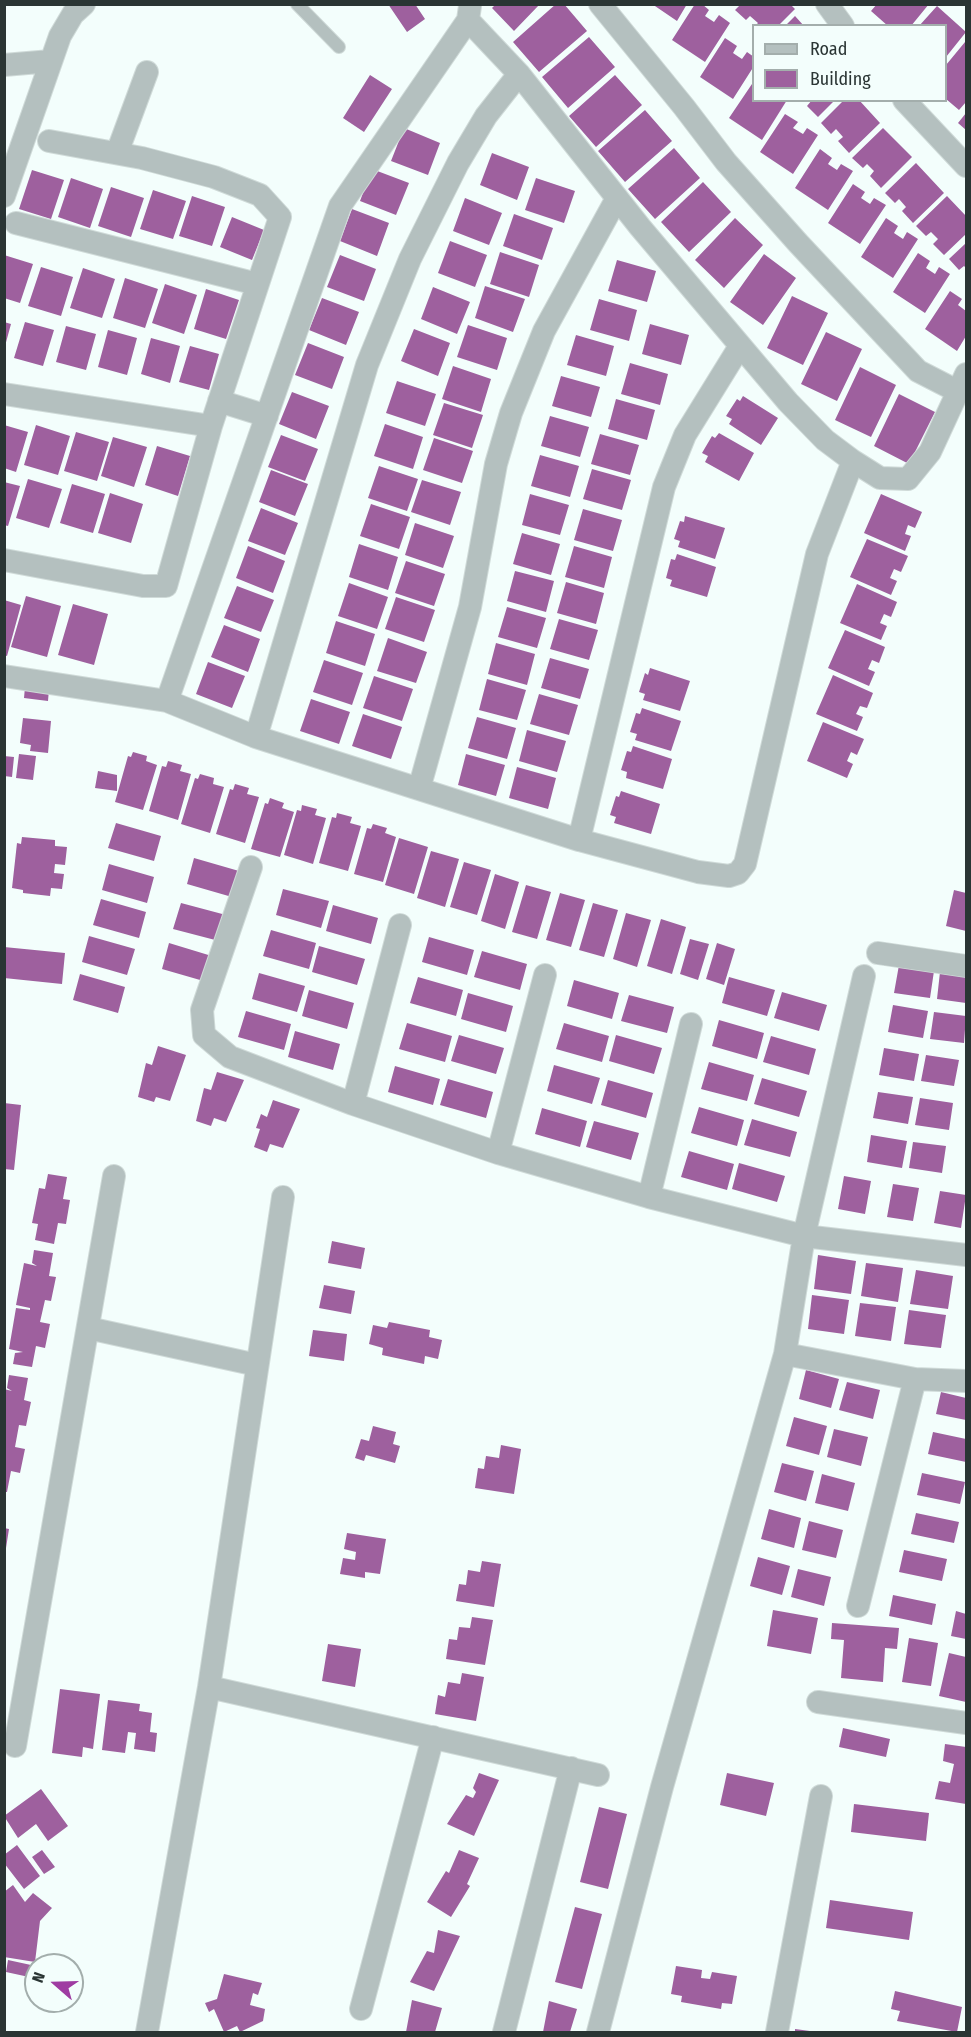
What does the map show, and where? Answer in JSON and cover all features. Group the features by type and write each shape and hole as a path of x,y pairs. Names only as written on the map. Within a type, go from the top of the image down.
{"street":[{"path":"167,701 340,206 469,12 617,198 740,346 788,402 825,440 880,478 908,479 930,452 963,383 918,371 726,162 600,4"},
{"path":"827,4 842,24"},
{"path":"4,196 71,8"},
{"path":"4,65 51,61"},
{"path":"117,153 147,72"},
{"path":"256,736 367,365 383,324 458,163 486,116 519,74"},
{"path":"906,102 966,166"},
{"path":"4,560 143,586 166,586 211,426 280,217 260,195 213,177 117,153 49,141"},
{"path":"419,789 470,607 496,464 511,413 544,331 617,198"},
{"path":"16,223 257,284"},
{"path":"579,840 664,487 685,435 740,346"},
{"path":"4,394 211,426"},
{"path":"219,401 267,416"},
{"path":"4,676 167,701 256,736 579,840 698,872 718,876 738,873 745,864 817,554 853,461"},
{"path":"251,867 202,1010 204,1035 230,1057 353,1104 498,1153 649,1197 804,1236 966,1255"},
{"path":"353,1104 400,925"},
{"path":"878,953 966,966"},
{"path":"498,1153 545,975"},
{"path":"598,2032 666,1776 785,1354 804,1236 864,976"},
{"path":"649,1197 691,1023"},
{"path":"15,1746 114,1176"},
{"path":"147,2032 209,1687 283,1197"},
{"path":"88,1328 257,1365"},
{"path":"785,1354 915,1378 966,1381"},
{"path":"858,1606 915,1378"},
{"path":"209,1687 598,1775"},
{"path":"818,1702 966,1723"},
{"path":"361,2009 433,1737"},
{"path":"504,2032 571,1768"},
{"path":"777,2032 821,1796"}],"lane":[{"path":"297,4 339,46"}],"building":[{"path":"388,4 415,4 425,19 407,32"},
{"path":"496,4 540,4 514,31 492,8"},
{"path":"556,4 564,4 587,31 539,72 513,42"},
{"path":"652,4 687,4 677,21"},
{"path":"695,4 702,4 709,10 705,16 714,22 719,15 730,23 705,62 672,40"},
{"path":"741,4 790,4 795,9 780,24 757,24 750,16 746,20 735,10"},
{"path":"877,4 929,4 913,24 886,24 871,11"},
{"path":"937,6 966,32 947,56 947,24 921,24"},
{"path":"795,16 802,24 787,24"},
{"path":"589,37 615,67 568,108 542,77"},
{"path":"725,38 737,46 733,53 742,59 747,52 752,56 752,69 733,99 700,77"},
{"path":"965,42 966,102 959,110 947,100 947,64"},
{"path":"370,75 392,89 364,132 343,118"},
{"path":"615,75 642,105 596,147 569,116"},
{"path":"752,84 752,102 786,102 762,140 729,118"},
{"path":"810,102 833,102 818,117 807,106"},
{"path":"842,102 861,102 880,123 849,153 838,141 843,137 836,129 831,134 821,123"},
{"path":"645,110 672,141 625,182 598,151"},
{"path":"966,113 966,130 958,123"},
{"path":"785,114 798,122 793,128 803,134 807,128 818,135 793,174 760,152"},
{"path":"404,128 440,143 428,175 391,161"},
{"path":"883,128 912,157 881,188 870,176 874,171 867,164 863,168 852,158"},
{"path":"674,148 700,178 655,219 628,189"},
{"path":"820,149 832,158 828,164 837,170 841,164 853,171 828,210 795,188"},
{"path":"492,153 529,167 517,200 480,185"},
{"path":"916,163 944,193 913,223 902,211 906,207 899,199 895,203 885,193"},
{"path":"372,169 409,183 396,215 360,201"},
{"path":"32,170 64,180 51,219 19,209"},
{"path":"71,178 103,189 90,228 58,217"},
{"path":"536,178 575,191 564,223 525,210"},
{"path":"703,182 731,212 689,252 661,222"},
{"path":"853,184 865,192 861,198 870,204 874,198 886,205 860,244 828,223"},
{"path":"111,187 144,198 131,237 98,226"},
{"path":"153,190 186,201 173,239 140,229"},
{"path":"192,196 225,207 212,246 179,236"},
{"path":"947,196 966,216 966,234 944,255 933,244 938,239 931,232 926,236 916,226"},
{"path":"465,198 502,213 489,245 453,231"},
{"path":"352,209 389,223 377,256 340,241"},
{"path":"514,214 553,228 542,260 503,246"},
{"path":"232,217 264,230 252,260 220,247"},
{"path":"735,218 763,245 724,288 695,260"},
{"path":"886,218 898,226 894,233 903,239 907,232 918,239 893,278 861,257"},
{"path":"450,241 487,255 475,287 438,273"},
{"path":"966,243 966,268 964,266 959,270 949,259"},
{"path":"500,252 539,265 529,297 490,284"},
{"path":"918,253 930,261 926,268 935,274 939,267 950,274 925,313 893,292"},
{"path":"764,254 796,278 763,325 730,302"},
{"path":"4,255 33,264 20,303 4,298"},
{"path":"340,255 376,269 364,301 327,287"},
{"path":"617,260 656,271 647,302 608,291"},
{"path":"41,267 73,277 61,316 28,306"},
{"path":"83,268 115,279 102,318 70,308"},
{"path":"125,278 158,289 145,328 113,318"},
{"path":"165,284 197,295 184,334 152,323"},
{"path":"485,286 525,299 513,332 475,318"},
{"path":"433,287 470,302 457,334 421,319"},
{"path":"206,289 239,300 226,339 194,329"},
{"path":"950,291 962,299 958,305 966,311 966,336 957,351 925,329"},
{"path":"792,296 828,313 803,365 767,348"},
{"path":"322,298 359,312 346,345 309,330"},
{"path":"599,299 637,310 629,341 590,330"},
{"path":"4,322 11,324 5,346 4,346"},
{"path":"25,322 54,330 43,366 14,358"},
{"path":"650,324 689,335 681,365 642,354"},
{"path":"468,325 507,338 497,370 457,357"},
{"path":"66,326 96,334 86,370 56,362"},
{"path":"414,329 450,343 438,376 401,361"},
{"path":"108,330 137,338 127,375 98,367"},
{"path":"826,332 862,349 837,401 801,384"},
{"path":"576,335 614,346 606,376 567,365"},
{"path":"151,338 180,346 170,383 141,374"},
{"path":"308,343 344,357 332,389 295,375"},
{"path":"190,346 219,354 209,390 179,382"},
{"path":"630,363 668,374 660,405 621,394"},
{"path":"453,366 491,379 481,412 442,399"},
{"path":"860,367 896,385 871,437 835,420"},
{"path":"561,376 600,387 591,417 552,406"},
{"path":"397,381 436,394 425,426 386,413"},
{"path":"292,392 329,406 316,439 279,424"},
{"path":"899,394 935,412 909,464 874,446"},
{"path":"743,396 778,418 761,445 729,424 732,419 726,416 737,399 740,401"},
{"path":"616,399 655,410 647,440 608,429"},
{"path":"444,403 483,415 472,448 433,435"},
{"path":"550,416 589,427 580,457 541,446"},
{"path":"385,424 423,437 413,469 374,456"},
{"path":"4,425 28,432 16,472 4,468"},
{"path":"36,425 70,436 58,475 24,465"},
{"path":"76,432 109,442 97,481 64,471"},
{"path":"719,433 754,453 739,481 705,462 708,456 702,453 712,436 715,438"},
{"path":"600,434 639,445 630,475 591,464"},
{"path":"281,435 318,449 305,481 268,467"},
{"path":"113,437 147,447 134,487 101,476"},
{"path":"434,438 473,451 462,483 423,470"},
{"path":"157,446 190,456 178,496 145,485"},
{"path":"540,455 579,466 570,497 531,486"},
{"path":"379,466 418,479 407,511 368,498"},
{"path":"592,469 631,480 622,510 583,499"},
{"path":"271,470 308,484 295,516 259,502"},
{"path":"28,479 62,489 49,528 16,518"},
{"path":"422,480 461,492 450,525 411,512"},
{"path":"4,482 20,486 8,526 4,525"},
{"path":"72,484 105,494 93,533 60,523"},
{"path":"110,493 143,504 131,543 98,533"},
{"path":"530,494 569,505 560,535 522,525"},
{"path":"881,494 922,512 915,528 908,525 905,534 911,536 905,551 864,533"},
{"path":"371,504 410,517 399,549 360,536"},
{"path":"261,508 298,523 285,555 248,541"},
{"path":"583,509 622,520 613,551 574,540"},
{"path":"685,516 725,528 715,559 678,547 680,541 674,539 680,521 684,522"},
{"path":"415,523 454,536 443,568 405,555"},
{"path":"522,533 560,544 551,575 513,564"},
{"path":"867,539 908,556 901,572 894,569 890,578 897,581 891,595 850,577"},
{"path":"359,544 398,557 388,590 349,577"},
{"path":"248,546 285,561 273,593 236,578"},
{"path":"574,546 612,557 604,588 565,577"},
{"path":"677,554 716,567 707,597 670,586 672,580 666,578 671,559 675,560"},
{"path":"406,561 445,574 434,606 395,593"},
{"path":"515,571 554,581 546,612 507,601"},
{"path":"566,582 604,593 596,624 557,613"},
{"path":"349,583 388,597 377,629 338,616"},
{"path":"857,584 897,602 891,617 884,614 880,623 887,626 881,640 840,623"},
{"path":"237,586 274,600 261,632 224,618"},
{"path":"26,596 61,606 47,657 11,647"},
{"path":"396,597 435,610 424,642 385,629"},
{"path":"4,600 21,605 7,656 4,655"},
{"path":"73,604 108,614 94,665 58,655"},
{"path":"507,607 546,618 537,648 498,637"},
{"path":"559,619 598,630 589,660 550,649"},
{"path":"336,621 375,634 365,666 326,653"},
{"path":"224,625 260,639 248,672 211,657"},
{"path":"845,630 885,647 879,663 872,660 868,669 875,672 869,686 828,668"},
{"path":"388,638 427,652 416,683 377,671"},
{"path":"496,643 535,654 527,685 488,674"},
{"path":"550,658 589,669 580,699 541,688"},
{"path":"324,660 363,673 352,705 313,692"},
{"path":"208,662 245,676 232,708 196,694"},
{"path":"650,668 690,681 680,711 643,700 645,694 639,692 645,673 648,675"},
{"path":"833,675 873,693 867,708 860,706 856,714 863,717 857,731 816,714"},
{"path":"374,676 413,689 402,721 363,708"},
{"path":"487,679 526,690 517,720 479,710"},
{"path":"25,687 49,689 48,701 24,698"},
{"path":"539,694 578,705 569,735 530,724"},
{"path":"311,699 350,712 339,744 300,731"},
{"path":"642,708 681,721 671,751 635,740 637,734 630,732 636,713 640,714"},
{"path":"363,714 402,727 391,759 352,746"},
{"path":"477,717 516,728 507,759 468,748"},
{"path":"23,718 51,721 48,753 30,751 31,745 20,743"},
{"path":"823,722 864,739 857,755 851,752 847,761 853,764 847,778 807,761"},
{"path":"527,730 566,741 557,772 519,761"},
{"path":"633,746 672,759 663,789 626,778 627,772 621,770 627,751 631,752"},
{"path":"133,752 147,756 146,761 157,765 143,810 115,802 128,756 131,757"},
{"path":"19,754 36,756 33,780 16,778"},
{"path":"466,754 505,765 496,796 458,785"},
{"path":"4,756 14,757 12,777 4,776"},
{"path":"168,761 182,765 180,771 191,774 178,820 149,811 162,766 166,767"},
{"path":"517,767 556,778 548,809 509,798"},
{"path":"98,771 117,775 117,791 95,788"},
{"path":"200,774 214,778 213,784 224,787 210,833 181,824 195,778 198,779"},
{"path":"235,784 249,788 247,794 259,797 245,843 216,834 230,789 233,790"},
{"path":"621,791 660,804 651,834 614,823 616,817 610,815 616,796 619,797"},
{"path":"270,798 284,803 282,808 294,812 280,857 251,849 265,803 268,804"},
{"path":"302,805 317,809 315,815 326,818 313,864 284,855 297,810 301,811"},
{"path":"337,813 352,817 350,823 361,826 348,871 319,863 332,817 336,818"},
{"path":"116,823 161,836 154,861 108,848"},
{"path":"373,824 387,828 385,833 396,837 383,882 354,874 367,828 371,829"},
{"path":"22,837 55,840 55,846 67,847 65,865 55,864 54,873 64,874 62,889 51,888 50,896 23,893 23,890 12,888 17,843 21,844"},
{"path":"399,838 428,847 414,894 385,885"},
{"path":"431,851 459,859 445,907 417,898"},
{"path":"194,858 239,871 232,897 187,884"},
{"path":"464,862 491,870 477,915 450,907"},
{"path":"109,864 154,877 147,903 102,890"},
{"path":"495,874 519,882 505,929 481,921"},
{"path":"526,885 551,892 537,939 512,932"},
{"path":"283,889 329,901 321,928 276,915"},
{"path":"954,890 966,893 966,931 946,926"},
{"path":"560,893 585,900 571,947 546,940"},
{"path":"101,899 146,912 139,938 93,925"},
{"path":"181,903 226,915 219,941 173,929"},
{"path":"593,903 618,910 604,957 579,950"},
{"path":"333,905 378,918 371,944 326,931"},
{"path":"626,913 651,920 637,967 613,959"},
{"path":"661,919 686,927 672,974 647,966"},
{"path":"271,930 316,943 309,969 263,956"},
{"path":"89,936 135,949 127,975 82,962"},
{"path":"429,937 474,950 467,975 422,962"},
{"path":"690,939 709,944 698,980 680,974"},
{"path":"169,943 215,957 207,982 162,969"},
{"path":"717,943 735,949 724,985 706,979"},
{"path":"319,946 365,959 357,985 312,972"},
{"path":"4,947 65,953 62,984 4,978"},
{"path":"482,951 527,964 520,990 474,977"},
{"path":"899,965 934,971 930,998 894,993"},
{"path":"940,972 966,976 966,1003 937,999"},
{"path":"259,973 305,986 297,1012 252,999"},
{"path":"80,974 125,987 118,1013 73,1000"},
{"path":"418,977 463,990 456,1016 410,1003"},
{"path":"729,977 775,990 767,1016 722,1003"},
{"path":"574,980 619,993 612,1019 567,1006"},
{"path":"309,990 354,1003 347,1029 302,1016"},
{"path":"782,992 827,1005 819,1031 774,1018"},
{"path":"468,993 513,1006 506,1032 461,1019"},
{"path":"629,995 674,1007 667,1033 621,1021"},
{"path":"893,1005 928,1011 923,1038 888,1032"},
{"path":"246,1011 291,1024 284,1050 238,1037"},
{"path":"934,1012 966,1016 964,1043 930,1039"},
{"path":"719,1020 764,1033 757,1059 712,1046"},
{"path":"407,1023 452,1036 445,1062 399,1049"},
{"path":"564,1023 609,1036 602,1062 556,1049"},
{"path":"295,1031 340,1044 333,1070 288,1057"},
{"path":"459,1035 504,1048 496,1074 451,1061"},
{"path":"616,1035 662,1048 654,1074 609,1061"},
{"path":"771,1036 816,1049 809,1075 763,1062"},
{"path":"158,1046 186,1055 170,1101 156,1097 154,1102 138,1097 146,1063 152,1065"},
{"path":"884,1048 919,1054 914,1081 879,1075"},
{"path":"926,1055 959,1060 954,1086 921,1081"},
{"path":"709,1062 754,1075 747,1101 701,1089"},
{"path":"554,1065 600,1078 592,1104 547,1091"},
{"path":"395,1066 440,1079 433,1105 388,1092"},
{"path":"217,1072 244,1080 226,1122 214,1118 211,1126 196,1121 204,1088 211,1090"},
{"path":"762,1078 807,1091 799,1117 754,1104"},
{"path":"448,1079 493,1092 486,1118 440,1105"},
{"path":"608,1080 653,1093 646,1118 601,1105"},
{"path":"878,1092 913,1097 908,1124 873,1118"},
{"path":"920,1098 953,1103 949,1130 915,1125"},
{"path":"273,1100 300,1109 283,1148 270,1144 267,1152 254,1147 260,1129 256,1128 261,1114 267,1117"},
{"path":"4,1103 21,1105 14,1170 4,1169"},
{"path":"699,1107 744,1120 737,1146 691,1133"},
{"path":"542,1108 587,1121 580,1147 535,1134"},
{"path":"752,1119 797,1132 790,1157 744,1145"},
{"path":"594,1121 639,1133 631,1160 586,1147"},
{"path":"871,1135 907,1141 902,1168 867,1162"},
{"path":"913,1142 946,1146 942,1173 909,1168"},
{"path":"689,1151 734,1164 727,1190 681,1177"},
{"path":"739,1163 785,1176 777,1202 732,1189"},
{"path":"48,1174 67,1177 63,1199 70,1200 66,1224 58,1223 54,1244 35,1240 38,1224 32,1223 39,1188 45,1189"},
{"path":"844,1176 871,1181 865,1214 838,1209"},
{"path":"893,1184 919,1188 913,1221 887,1217"},
{"path":"940,1191 966,1195 961,1228 934,1223"},
{"path":"332,1241 365,1248 361,1269 328,1263"},
{"path":"34,1250 53,1253 49,1276 56,1277 51,1301 45,1300 40,1322 50,1324 45,1348 36,1346 32,1367 13,1364 15,1353 23,1352 9,1349 16,1308 30,1310 30,1308 16,1305 24,1263 37,1266 32,1263"},
{"path":"818,1255 856,1261 851,1294 814,1289"},
{"path":"866,1263 903,1268 898,1302 861,1296"},
{"path":"916,1270 953,1276 948,1309 910,1304"},
{"path":"324,1285 355,1291 351,1314 319,1308"},
{"path":"812,1295 849,1300 844,1334 808,1329"},
{"path":"860,1303 896,1307 891,1341 855,1336"},
{"path":"909,1310 946,1315 941,1348 904,1344"},
{"path":"389,1322 430,1330 429,1337 442,1340 438,1359 425,1356 424,1364 382,1355 383,1348 369,1344 373,1325 387,1328"},
{"path":"313,1330 347,1334 344,1361 309,1356"},
{"path":"806,1370 839,1379 831,1408 799,1399"},
{"path":"9,1375 28,1378 24,1400 31,1402 26,1426 19,1425 15,1447 25,1449 20,1473 11,1471 7,1492 4,1492 4,1389 12,1391 7,1388"},
{"path":"847,1382 880,1390 873,1419 839,1410"},
{"path":"941,1392 966,1398 966,1420 936,1414"},
{"path":"794,1417 827,1426 819,1455 786,1446"},
{"path":"373,1426 396,1432 393,1444 400,1446 395,1463 366,1455 364,1461 355,1458 361,1439 369,1441"},
{"path":"834,1429 868,1437 861,1466 827,1457"},
{"path":"933,1432 966,1439 966,1462 928,1454"},
{"path":"501,1445 521,1449 514,1494 475,1488 478,1468 484,1469 486,1456 499,1458"},
{"path":"782,1463 814,1471 806,1501 774,1492"},
{"path":"922,1473 965,1482 960,1504 917,1495"},
{"path":"822,1474 855,1483 848,1511 815,1503"},
{"path":"769,1509 801,1518 794,1548 761,1539"},
{"path":"916,1513 959,1522 954,1543 911,1534"},
{"path":"809,1521 843,1530 836,1558 802,1550"},
{"path":"4,1528 9,1529 6,1548 4,1548"},
{"path":"347,1533 386,1539 380,1574 365,1572 365,1578 340,1574 343,1558 355,1560 356,1552 344,1549"},
{"path":"904,1550 947,1559 942,1581 899,1572"},
{"path":"758,1557 790,1566 782,1595 750,1586"},
{"path":"482,1561 501,1564 494,1607 456,1601 459,1584 466,1585 468,1570 480,1572"},
{"path":"798,1569 831,1577 824,1606 791,1597"},
{"path":"893,1595 936,1604 932,1625 889,1616"},
{"path":"773,1610 818,1618 811,1654 767,1646"},
{"path":"956,1611 966,1614 966,1639 951,1636"},
{"path":"472,1617 493,1620 485,1665 446,1659 449,1639 457,1640 459,1627 470,1628"},
{"path":"832,1623 899,1628 897,1649 885,1648 883,1682 841,1678 844,1640 831,1639"},
{"path":"909,1638 938,1643 931,1686 902,1682"},
{"path":"328,1644 361,1649 355,1687 322,1681"},
{"path":"949,1653 966,1657 966,1702 939,1696"},
{"path":"462,1673 484,1677 476,1721 435,1714 438,1695 445,1697 448,1682 460,1684"},
{"path":"60,1689 100,1694 93,1749 83,1747 82,1757 52,1753"},
{"path":"108,1700 140,1704 139,1711 152,1713 150,1732 157,1733 155,1752 134,1749 136,1733 128,1732 125,1753 102,1750"},
{"path":"843,1728 890,1739 886,1757 839,1747"},
{"path":"945,1744 966,1747 966,1804 935,1799 939,1781 950,1783 954,1764 943,1761"},
{"path":"479,1773 499,1780 474,1836 447,1824 466,1795 473,1798 476,1792 473,1788"},
{"path":"727,1773 774,1783 766,1816 720,1805"},
{"path":"41,1789 68,1826 48,1841 36,1824 18,1838 4,1816"},
{"path":"854,1804 929,1813 926,1841 851,1832"},
{"path":"599,1807 627,1814 608,1889 580,1882"},
{"path":"17,1845 40,1876 24,1889 4,1863 4,1855"},
{"path":"42,1850 55,1867 44,1874 32,1857"},
{"path":"459,1850 479,1858 467,1884 470,1886 451,1917 427,1902 446,1871 449,1873"},
{"path":"13,1885 25,1902 33,1893 52,1908 40,1921 36,1953 24,1953 24,1960 4,1957 4,1892"},
{"path":"830,1900 913,1912 909,1940 826,1928"},
{"path":"575,1907 602,1914 582,1989 555,1982"},
{"path":"438,1930 460,1936 434,1991 410,1982 427,1951 434,1953"},
{"path":"8,1960 24,1963 24,1976 6,1972"},
{"path":"676,1966 702,1970 701,1978 710,1979 712,1972 737,1976 732,2004 722,2003 721,2009 681,2002 682,1996 671,1994"},
{"path":"224,1974 262,1983 258,1995 253,1993 250,2005 265,2009 263,2021 240,2032 237,2026 224,2032 214,2009 209,2012 205,2003 217,1999"},
{"path":"895,1991 962,2007 957,2032 897,2021 900,2011 891,2009"},
{"path":"412,2000 442,2008 435,2032 406,2032"},
{"path":"549,2001 577,2009 570,2032 543,2032"},
{"path":"795,2029 810,2031 810,2032 795,2032"}]}
